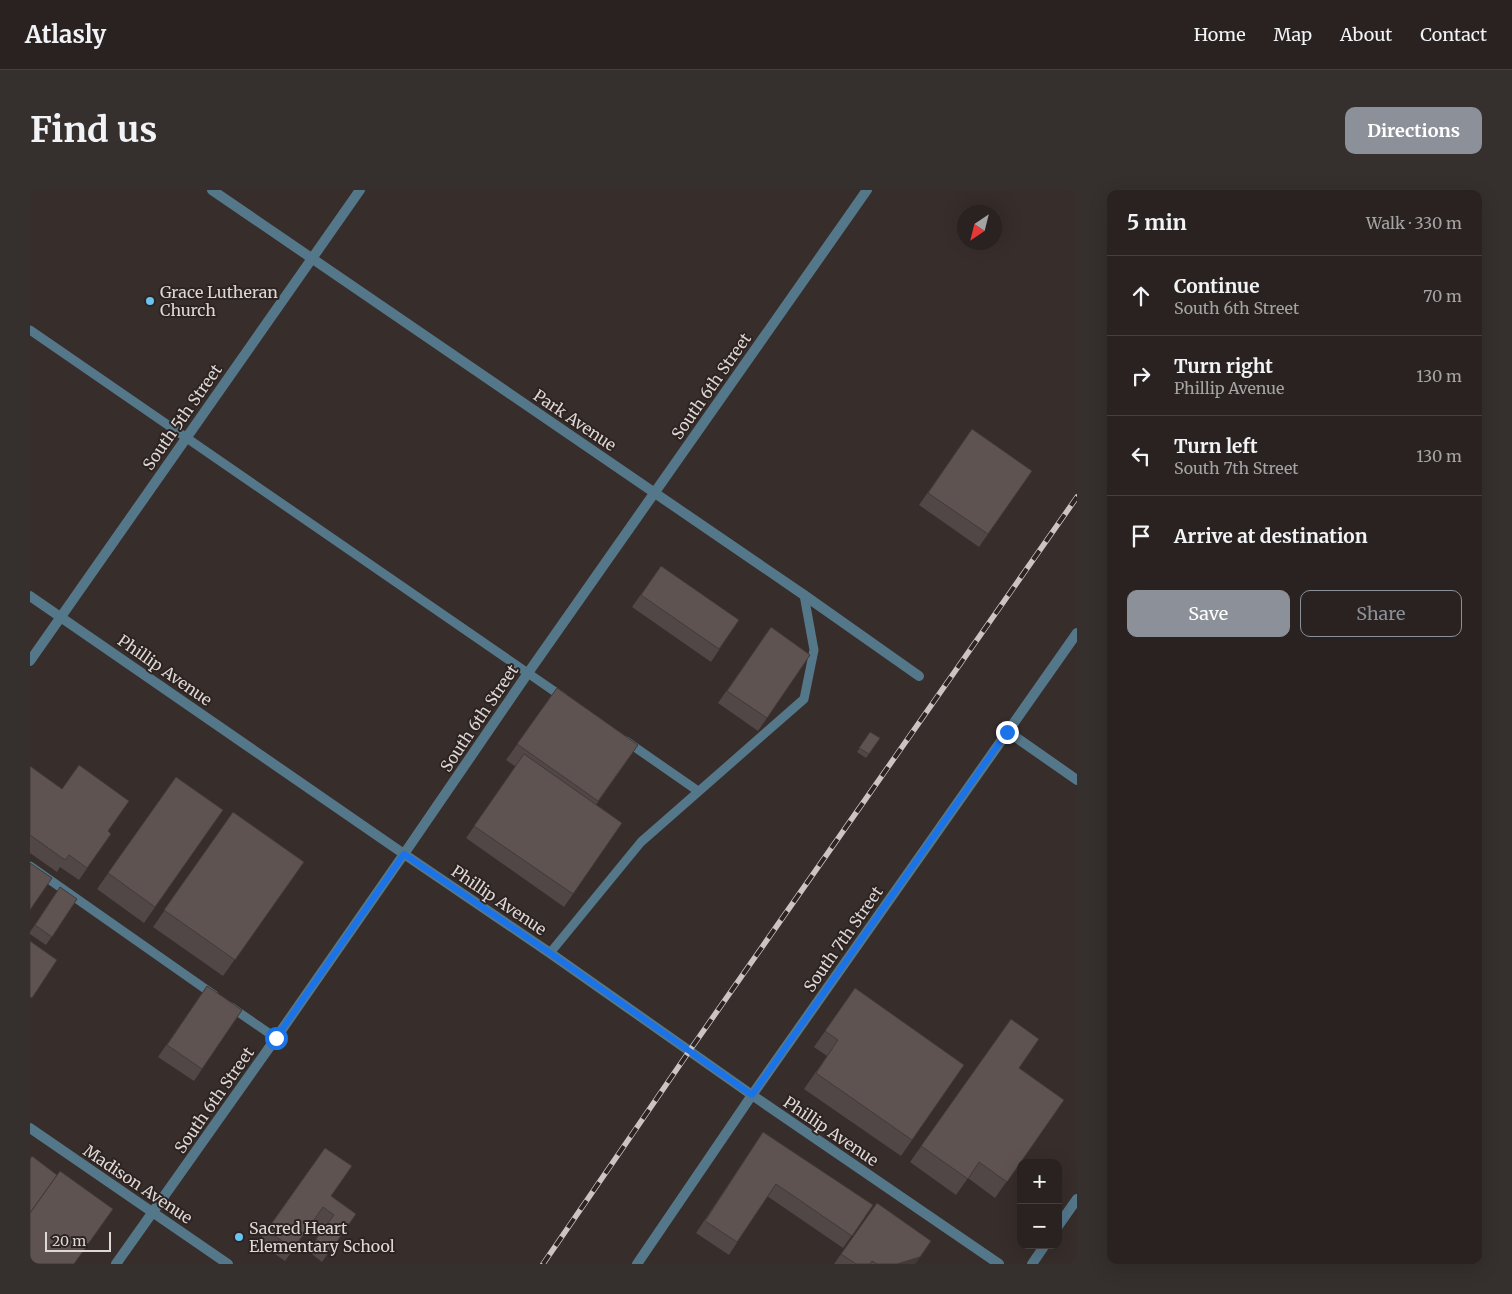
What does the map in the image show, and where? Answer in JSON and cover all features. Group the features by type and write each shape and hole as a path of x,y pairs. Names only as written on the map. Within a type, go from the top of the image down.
{"street":[{"name":"Park Avenue","path":"212,190 804,595 919,676"},
{"name":"South 5th Street","path":"30,661 360,190"},
{"name":"South 6th Street","path":"116,1264 276,1038 528,673 867,190"},
{"name":"Phillip Avenue","path":"30,596 999,1264"},
{"name":"South 7th Street","path":"637,1264 752,1095 1077,633"},
{"path":"1007,732 1077,780"},
{"name":"Madison Avenue","path":"30,1128 228,1264"},
{"path":"1062,1221 1077,1200"},
{"path":"1032,1264 1042,1249"}],"lane":[{"path":"30,330 568,701"},
{"path":"550,953 641,842 804,699 814,650 804,595"},
{"path":"617,735 698,791"},
{"path":"30,866 276,1038"}],"building":[{"path":"972,429 1032,471 988,534 928,493"},
{"path":"661,566 739,620 719,649 641,595"},
{"path":"771,627 810,655 767,718 727,691"},
{"path":"557,688 638,745 598,801 517,744"},
{"path":"870,732 880,738 869,754 859,748"},
{"path":"524,754 622,823 573,894 474,826"},
{"path":"79,765 129,801 108,831 111,834 87,868 69,855 65,860 30,835 30,766 62,789"},
{"path":"176,777 223,810 155,907 108,873"},
{"path":"233,812 304,862 235,960 164,910"},
{"path":"30,863 52,878 30,910"},
{"path":"60,887 77,899 52,937 35,925"},
{"path":"30,941 57,960 32,998 30,997"},
{"path":"207,986 242,1010 202,1069 167,1045"},
{"path":"855,988 964,1065 912,1140 816,1073 838,1040 825,1031"},
{"path":"1011,1019 1039,1039 1019,1068 1064,1100 1023,1159 1017,1159 1017,1168 1007,1182 979,1162 968,1179 921,1146"},
{"path":"763,1132 873,1205 852,1236 776,1184 737,1242 705,1221"},
{"path":"325,1148 352,1166 331,1196 356,1214 331,1250 316,1239 334,1215 323,1207 293,1249 267,1230"},
{"path":"32,1156 57,1175 30,1213 30,1159"},
{"path":"60,1171 113,1209 74,1264 30,1264 30,1213"},
{"path":"877,1203 931,1241 920,1257 897,1264 877,1264 872,1261 870,1264 856,1264 841,1254"}],"railway":[{"path":"543,1264 690,1050 1077,497"}],"place":[{"name":"Grace Lutheran Church","path":"150,301"},
{"name":"Sacred Heart Elementary School","path":"239,1237"}],"route":[{"path":"276,1038 404,854 550,953 752,1095 1007,732"}]}
